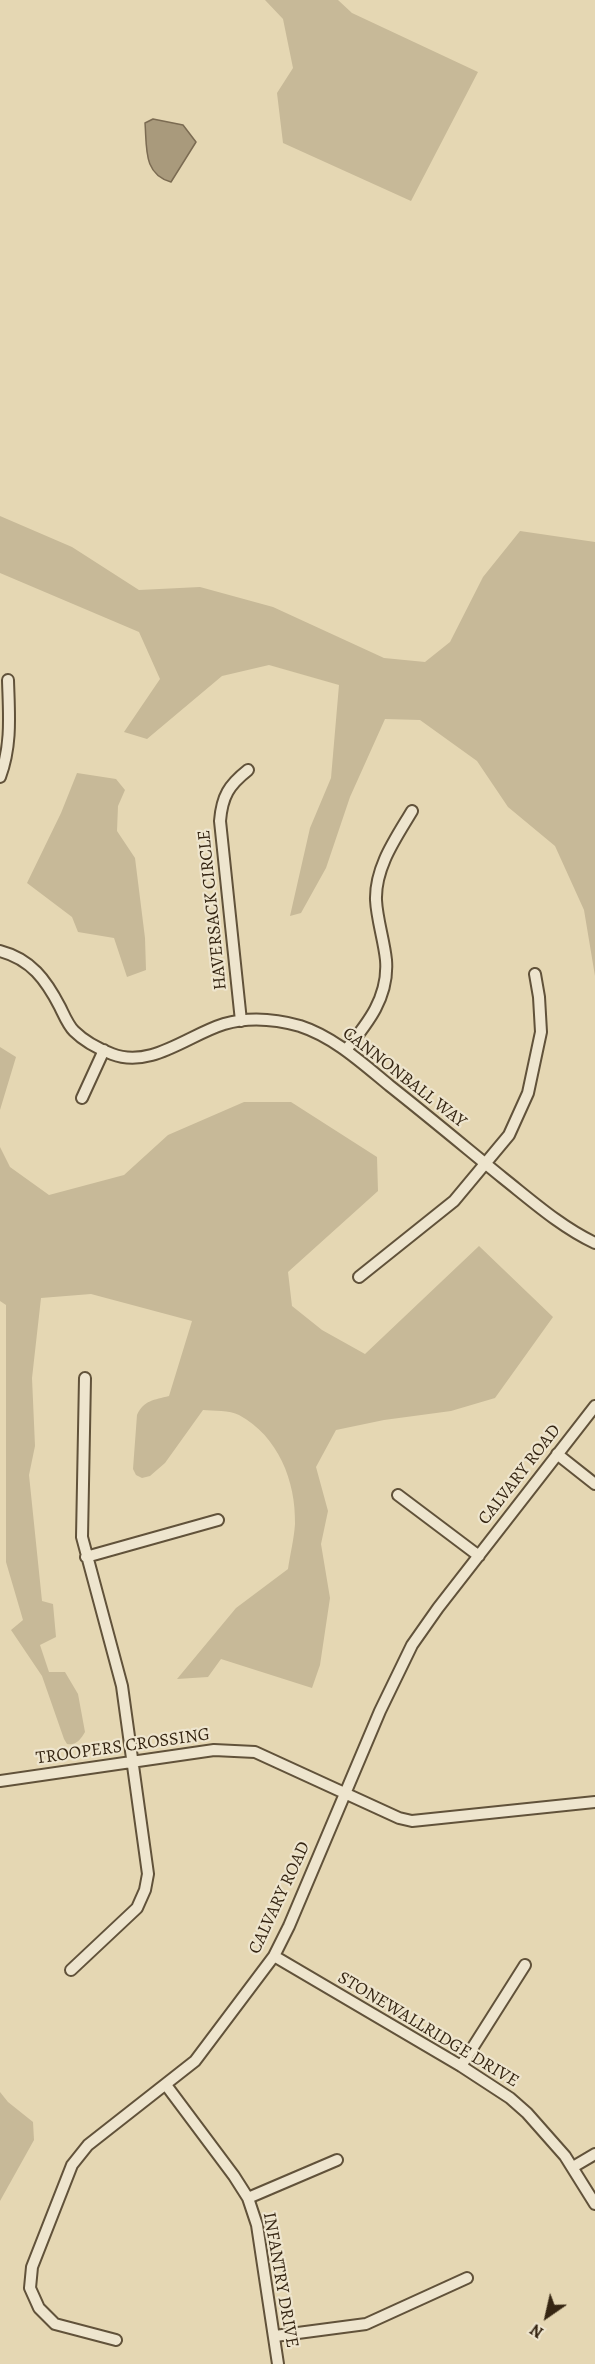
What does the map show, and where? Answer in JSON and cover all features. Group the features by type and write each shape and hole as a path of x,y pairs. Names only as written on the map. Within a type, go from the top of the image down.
{"street":[{"path":"0,777 6,762 10,733 8,680"},
{"name":"HAVERSACK CIRCLE","path":"241,1021 220,821 222,805 227,792 232,783 248,770"},
{"path":"346,1050 371,1018 384,989 386,960 376,900 378,885 387,855 412,811"},
{"name":"CANNONBALL WAY","path":"0,951 25,962 39,973 48,983 73,1030 88,1042 114,1055 144,1057 162,1052 224,1024 241,1021 266,1019 299,1026 346,1050 486,1164 578,1235 595,1243"},
{"path":"359,1277 454,1201 509,1135 528,1093 541,1032 535,974"},
{"path":"82,1098 104,1050"},
{"path":"71,1970 137,1908 145,1890 148,1874 117,1665 82,1537 85,1378"},
{"name":"CALVARY ROAD","path":"116,2340 66,2329 47,2317 34,2299 30,2288 32,2267 76,2157 88,2145 195,2061 273,1956 346,1794 380,1711 412,1645 595,1406"},
{"path":"557,1454 595,1484"},
{"path":"399,1495 479,1556"},
{"path":"86,1557 218,1520"},
{"name":"TROOPERS CROSSING","path":"0,1781 214,1750 255,1752 399,1818 412,1821 595,1802"},
{"name":"STONEWALLRIDGE DRIVE","path":"273,1956 461,2066 510,2098 527,2113 573,2168 595,2204"},
{"path":"461,2066 525,1965"},
{"name":"INFANTRY DRIVE","path":"166,2085 248,2198 257,2225 278,2364"},
{"path":"573,2168 595,2154"},
{"path":"248,2198 337,2160"},
{"path":"275,2336 366,2324 467,2278"}],"shaded area":[{"path":"265,0 338,0 352,13 478,72 411,201 283,143 277,93 293,68 283,19"},
{"path":"153,119 183,125 196,142 171,182 155,173 148,159 145,123"},
{"path":"0,516 72,547 139,590 200,587 273,607 384,658 425,662 450,642 483,577 520,531 595,542 595,976 584,910 555,846 508,807 477,761 420,720 385,719 350,797 326,868 301,913 290,916 310,828 331,778 339,685 269,665 222,676 147,739 124,732 160,679 139,632 0,573"},
{"path":"77,773 116,779 125,790 118,806 117,831 135,858 145,938 146,970 127,977 114,938 78,932 72,917 27,883 61,813"},
{"path":"0,1047 16,1057 0,1110"},
{"path":"244,1102 291,1102 377,1157 378,1191 288,1272 292,1306 322,1330 365,1354 479,1246 553,1317 495,1398 451,1411 384,1420 336,1430 316,1467 328,1511 321,1544 330,1598 320,1665 312,1688 221,1659 208,1677 177,1679 236,1608 288,1569 295,1524 292,1492 282,1461 264,1435 253,1424 235,1413 203,1410 165,1463 150,1476 142,1478 136,1475 133,1469 137,1415 146,1403 169,1396 192,1321 91,1294 41,1298 32,1378 35,1446 29,1475 42,1601 53,1604 56,1637 40,1645 49,1672 65,1672 78,1694 85,1732 76,1743 67,1744 42,1676 11,1630 23,1620 6,1562 6,1305 0,1301 0,1147 10,1167 49,1195 124,1175 168,1135"},
{"path":"0,2092 8,2102 33,2122 34,2140 0,2201"}]}
